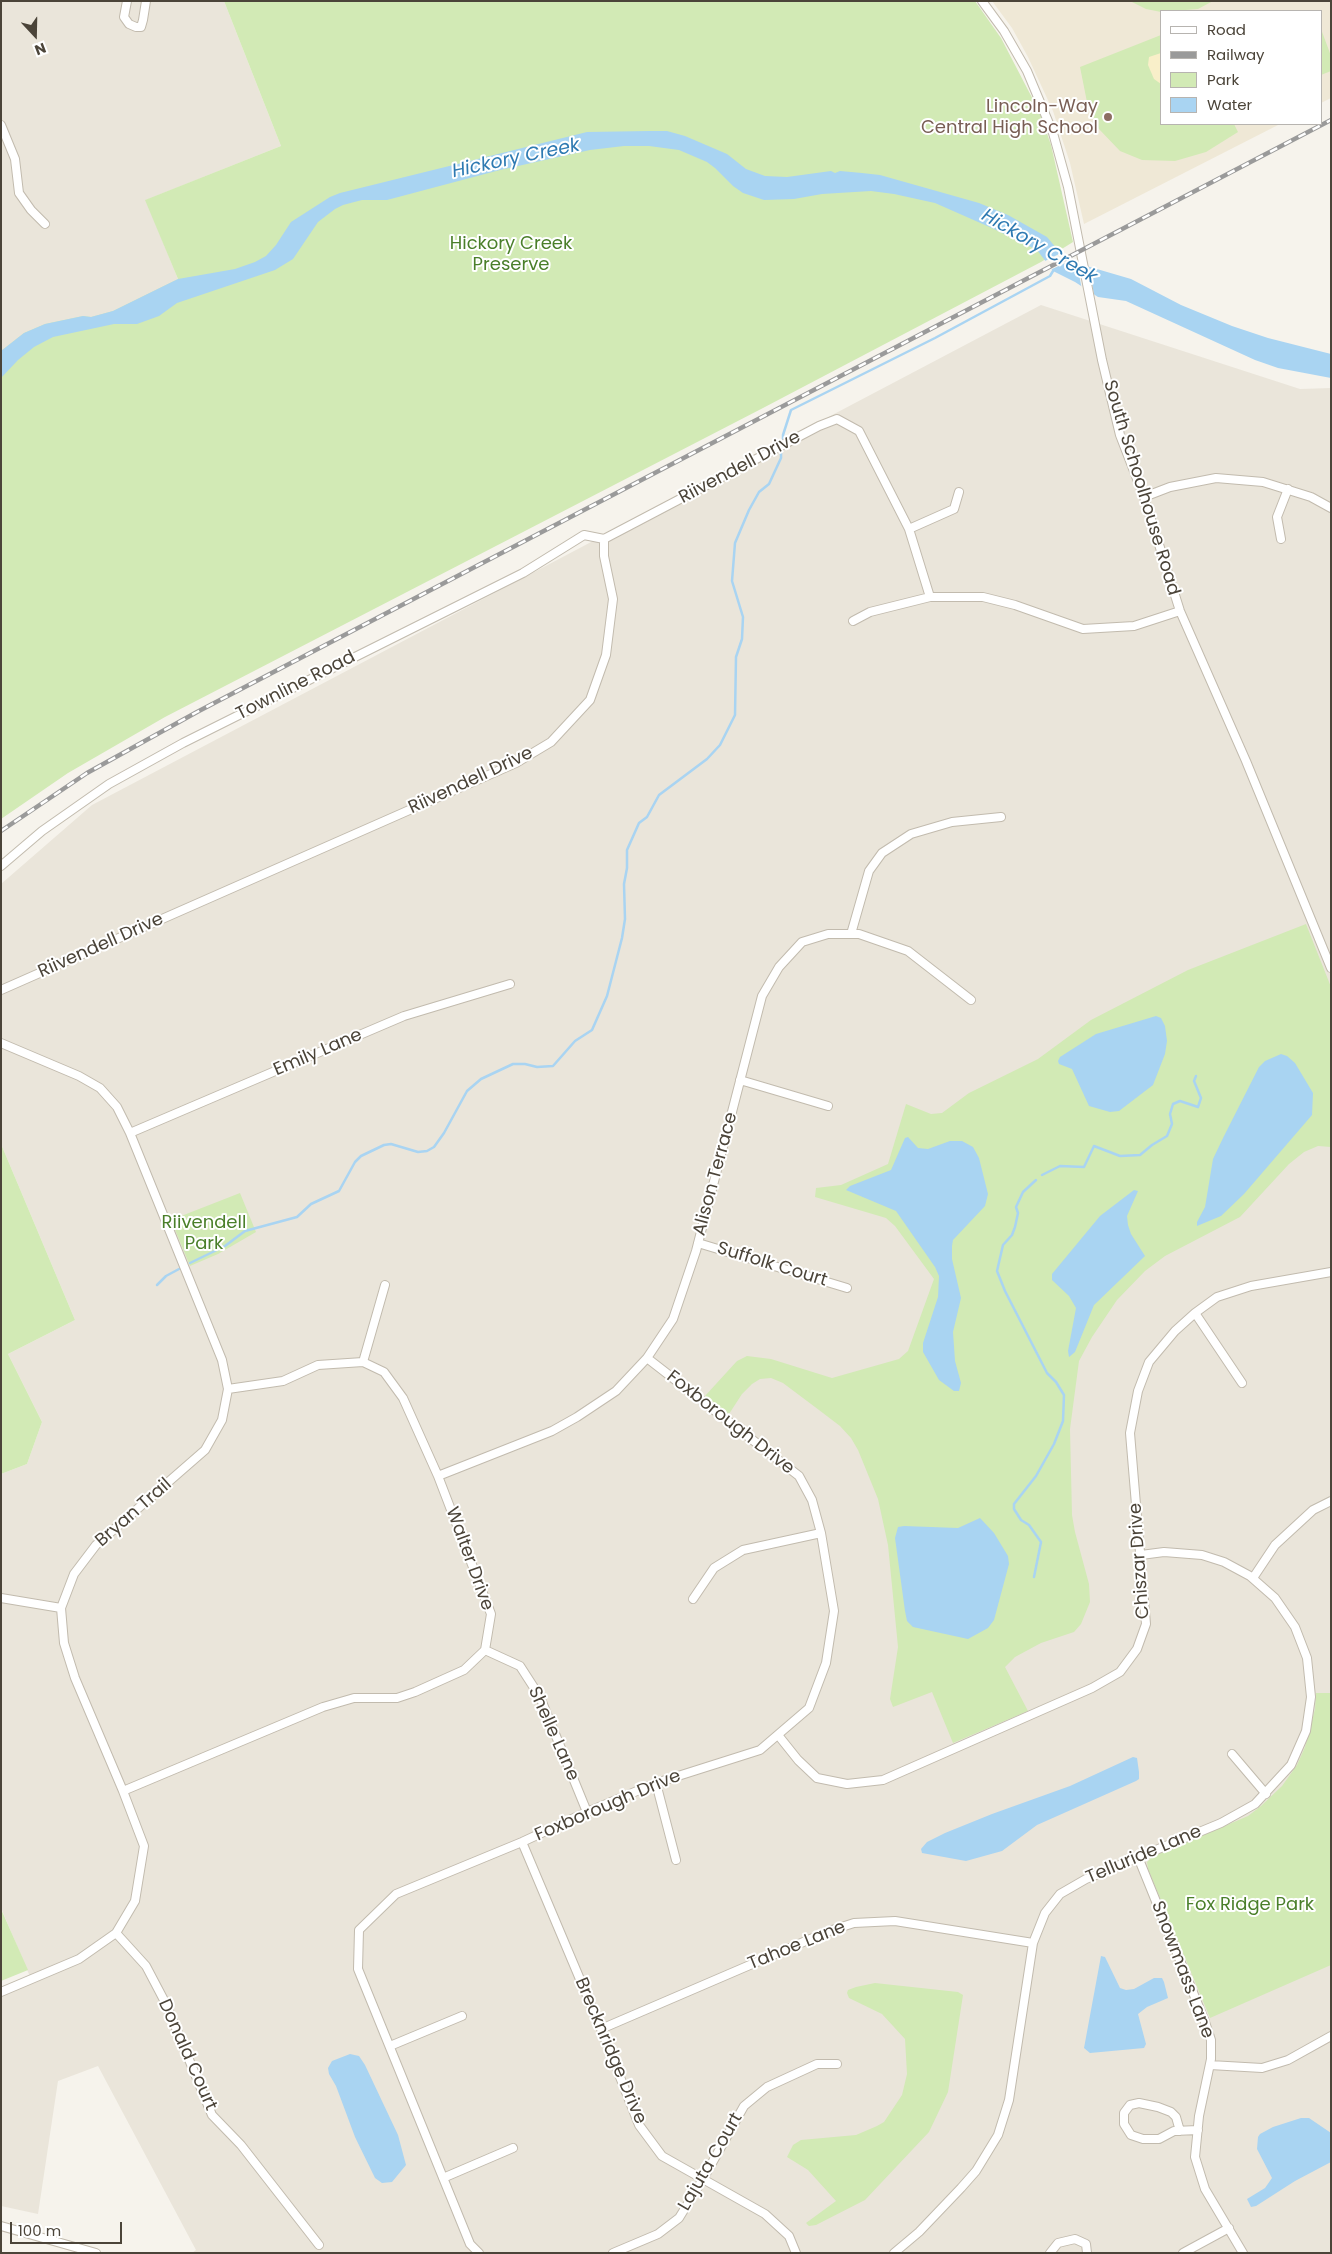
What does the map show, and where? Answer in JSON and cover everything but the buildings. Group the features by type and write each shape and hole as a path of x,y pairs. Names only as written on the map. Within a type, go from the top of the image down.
{"street":[{"path":"127,1 124,17 129,24 136,28 141,27 146,1"},
{"name":"South Schoolhouse Road","path":"982,1 1012,44 1042,104 1063,169 1120,435 1144,497 1180,611 1246,761 1331,968"},
{"path":"1,125 15,159 19,193 31,210 45,224"},
{"name":"Riivendell Drive","path":"1,990 516,763 551,742 590,700 606,655 613,599 604,556 604,539 819,426 837,419 859,431 910,530"},
{"path":"1144,497 1170,487 1216,478 1263,482 1311,497 1331,508"},
{"path":"1281,539 1277,517 1288,489"},
{"path":"930,597 910,530 954,508 959,492"},
{"name":"Townline Road","path":"1,866 42,831 109,784 183,743 523,573 584,535 604,539"},
{"path":"853,621 870,612 930,597 983,597 1015,605 1083,629 1134,626 1180,611"},
{"path":"851,934 869,871 882,853 911,834 952,822 1001,817"},
{"name":"Alison Terrace","path":"438,1476 552,1431 577,1417 616,1390 647,1358 674,1319 698,1243 762,996 779,967 802,942 828,934 859,934 908,951 971,1000"},
{"name":"Emily Lane","path":"130,1134 404,1016 510,984"},
{"name":"Bryan Trail","path":"1,1043 79,1076 100,1088 117,1107 130,1134 222,1360 228,1389 222,1420 205,1450 96,1545 74,1574 61,1608 64,1643 75,1678 144,1846 135,1902 116,1933 79,1959 1,1992"},
{"path":"740,1080 828,1106"},
{"name":"Suffolk Court","path":"698,1243 847,1288"},
{"name":"Chiszar Drive","path":"778,1735 798,1760 817,1778 847,1784 883,1780 1092,1688 1120,1672 1137,1649 1146,1624 1130,1433 1138,1391 1149,1362 1175,1331 1195,1312 1217,1297 1251,1286 1331,1272"},
{"path":"228,1389 283,1381 318,1364 364,1362 385,1285"},
{"path":"1195,1312 1242,1383"},
{"name":"Foxborough Drive","path":"479,2253 470,2244 358,1969 359,1930 396,1894 522,1842 586,1812 656,1783 760,1750 809,1708 826,1663 834,1611 821,1534 812,1500 799,1476 647,1358"},
{"name":"Walter Drive","path":"364,1362 384,1372 403,1398 438,1476 491,1614 485,1650"},
{"path":"1253,1578 1275,1545 1313,1510 1331,1501"},
{"path":"693,1599 714,1568 743,1550 821,1534"},
{"name":"Telluride Lane","path":"894,2253 919,2232 961,2188 981,2164 998,2135 1009,2100 1032,1943 1045,1913 1060,1894 1086,1879 1221,1823 1249,1808 1266,1794 1291,1765 1300,1748 1309,1713 1310,1684 1307,1658 1294,1627 1275,1598 1253,1578 1224,1562 1202,1555 1164,1552 1141,1555"},
{"path":"1,1598 61,1608"},
{"path":"123,1791 323,1707 354,1698 397,1698 415,1692 464,1670 485,1650"},
{"name":"Shelle Lane","path":"485,1650 520,1666 540,1697 586,1812"},
{"path":"1232,1754 1266,1794"},
{"path":"656,1783 676,1860"},
{"name":"Brecknridge Drive","path":"522,1842 601,2029 639,2125 662,2156 765,2214 789,2236 796,2253"},
{"name":"Snowmass Lane","path":"1138,1857 1211,2040 1210,2065 1198,2130 1196,2157 1204,2189 1243,2253"},
{"name":"Tahoe Lane","path":"601,2029 829,1931 854,1923 895,1921 1032,1943"},
{"name":"Donald Court","path":"116,1933 149,1972 166,2004 212,2115 241,2144 319,2245"},
{"path":"390,2046 462,2016"},
{"path":"1210,2065 1262,2068 1288,2060 1331,2036"},
{"name":"Lajuta Court","path":"612,2253 658,2234 679,2218 703,2180 744,2106 767,2087 817,2064 837,2064"},
{"path":"1180,2131 1176,2118 1171,2112 1158,2107 1139,2103 1130,2105 1124,2113 1124,2124 1132,2136 1142,2139 1159,2140 1174,2131 1180,2131 1198,2130"},
{"path":"443,2178 513,2148"},
{"path":"1,2226 96,2253"},
{"path":"1183,2253 1229,2228"},
{"path":"1050,2253 1058,2243 1075,2239 1086,2244 1087,2253"}],"shaded area":[{"path":"1,1 224,1 281,146 146,200 178,279 137,306 1,367"},
{"name":"Lincoln-Way Central High School","path":"992,1 1331,1 1331,98 1322,102 1322,10 1160,10 1160,125 1278,125 1084,224 1070,163 1053,111 1028,57 1012,28"},
{"path":"1041,305 1300,389 1331,388 1331,2253 192,2253 196,2250 98,2066 58,2081 38,2214 1,2206 1,1992 31,1979 1,1908 1,1474 27,1464 42,1422 8,1354 75,1320 1,1144 1,884 92,805"}],"green space":[{"name":"Hickory Creek Preserve","path":"224,1 975,1 1001,38 1040,113 1051,145 1073,242 1041,262 763,408 165,717 68,773 1,819 1,351 24,333 45,324 83,316 91,317 113,311 178,279 145,200 281,146"},
{"path":"1130,1 1213,1 1198,9 1160,10 1160,12 1146,9"},
{"path":"1322,32 1331,56 1331,71 1322,75"},
{"path":"1160,35 1160,125 1234,125 1238,132 1206,152 1175,161 1142,160 1120,151 1098,128 1087,102 1080,67"},
{"path":"1306,924 1331,987 1331,1147 1318,1146 1304,1152 1289,1164 1240,1217 1165,1256 1145,1271 1117,1300 1092,1337 1079,1361 1070,1429 1072,1515 1089,1584 1090,1602 1081,1624 1074,1632 1041,1643 1015,1657 1005,1667 1028,1711 953,1743 932,1692 893,1707 890,1699 898,1647 888,1545 878,1499 858,1450 851,1438 840,1426 783,1383 771,1378 760,1379 752,1384 742,1394 729,1414 705,1396 737,1361 747,1356 771,1359 832,1378 899,1359 908,1351 934,1279 895,1226 886,1218 815,1197 816,1188 841,1185 888,1164 906,1104 931,1114 942,1113 969,1093 1038,1059 1091,1020 1188,970"},
{"path":"1,1144 75,1320 8,1354 42,1422 27,1464 1,1474"},
{"name":"Riivendell Park","path":"240,1193 256,1232 218,1254 190,1266 171,1220"},
{"name":"Fox Ridge Park","path":"1316,1693 1331,1693 1331,1965 1210,2018 1148,1869 1147,1862 1152,1857 1248,1816 1282,1786 1297,1765 1305,1747 1315,1709"},
{"path":"1,1909 28,1970 1,1981"},
{"path":"875,1983 958,1992 963,1995 948,2092 929,2132 865,2200 816,2225 809,2226 806,2223 836,2201 808,2170 787,2157 793,2145 801,2140 856,2135 877,2126 884,2122 902,2095 907,2074 905,2039 882,2014 849,1998 847,1993 848,1990 856,1987"}],"sand":[{"path":"1160,53 1160,83 1154,79 1148,65 1149,57"}],"water":[{"name":"Hickory Creek","path":"667,131 685,136 727,154 746,169 765,176 787,177 831,171 835,173 840,171 880,175 979,203 1008,215 1047,237 1062,255 1090,267 1131,279 1181,305 1232,326 1268,338 1331,354 1331,378 1278,368 1255,360 1126,301 1098,297 1053,271 1037,250 935,203 871,191 822,194 794,199 764,200 743,193 707,162 679,150 649,146 624,146 590,150 500,170 387,200 362,200 343,205 318,222 293,259 275,270 177,303 159,316 137,324 114,324 53,337 34,347 1,378 1,351 24,333 45,324 83,316 91,317 113,311 178,279 235,269 255,262 266,256 276,245 291,222 330,197 340,193 587,132"},
{"path":"1156,1016 1161,1018 1165,1026 1167,1041 1165,1054 1153,1085 1119,1111 1110,1112 1089,1106 1072,1069 1059,1064 1060,1057 1096,1034"},
{"path":"1281,1054 1287,1056 1295,1063 1313,1093 1312,1115 1244,1194 1221,1216 1197,1226 1197,1222 1205,1207 1213,1159 1224,1136 1259,1067 1265,1061"},
{"path":"908,1137 918,1148 928,1149 950,1141 962,1141 973,1147 979,1158 988,1194 985,1206 953,1240 952,1246 952,1259 961,1298 953,1332 955,1361 961,1383 959,1391 954,1391 939,1380 923,1352 923,1343 938,1297 939,1276 935,1267 896,1211 846,1190 850,1186 891,1170 905,1138"},
{"path":"1134,1190 1138,1191 1127,1216 1128,1225 1131,1234 1145,1256 1094,1305 1075,1352 1069,1357 1068,1351 1076,1308 1069,1296 1052,1280 1052,1274 1100,1216"},
{"path":"980,1518 994,1533 1008,1556 1009,1564 994,1620 988,1628 968,1639 913,1627 907,1621 905,1611 895,1538 898,1527 958,1528"},
{"path":"1133,1757 1137,1758 1139,1779 1037,1825 1002,1851 966,1861 922,1853 921,1849 927,1842 945,1833 1070,1786"},
{"path":"1101,1956 1105,1957 1120,1988 1126,1990 1134,1989 1154,1978 1162,1978 1164,1982 1168,1998 1147,2007 1138,2014 1146,2044 1144,2048 1090,2053 1084,2048"},
{"path":"350,2054 359,2056 365,2065 398,2135 406,2165 392,2182 382,2183 375,2178 355,2137 336,2086 329,2074 328,2068 332,2061"},
{"path":"1301,2118 1309,2118 1331,2133 1331,2162 1295,2181 1256,2206 1251,2207 1247,2199 1265,2188 1272,2178 1257,2149 1258,2137 1273,2127"}],"pier":[{"path":"1063,252 1071,255 1088,264 1095,299 1082,290 1076,258 1050,270 1043,262"}],"waterway":[{"name":"Hickory Creek","path":"783,441 791,410 935,338 1050,276 1053,271"},
{"path":"190,1263 225,1246 245,1231 297,1217 311,1204 339,1191 355,1162 361,1156 384,1145 391,1144 418,1152 427,1151 434,1147 444,1133 467,1091 481,1079 513,1064 537,1067 553,1066 575,1041 592,1030 607,996 622,938 625,919 624,884 627,868 627,850 639,823 647,817 659,795 707,759 720,745 735,715 736,657 742,639 743,617 732,581 735,543 759,492 769,484 781,458 781,452"},
{"path":"1042,1175 1060,1166 1084,1167 1094,1146 1120,1156 1140,1155 1167,1136 1172,1124 1170,1114 1173,1104 1180,1101 1198,1107 1201,1098 1194,1081 1196,1076"},
{"path":"1034,1577 1041,1542 1029,1525 1021,1520 1014,1509 1014,1504 1036,1476 1054,1444 1063,1421 1064,1395 1056,1382 1047,1373 1005,1291 997,1271 1003,1245 1012,1235 1015,1227 1018,1213 1016,1207 1023,1192 1036,1180"},
{"path":"157,1285 166,1276 179,1269"}],"railway":[{"path":"1322,125 1331,120"},
{"path":"1,831 87,773 197,712 1321,125"}],"place":[{"name":"Lincoln-Way Central High School","path":"1108,117"}]}
